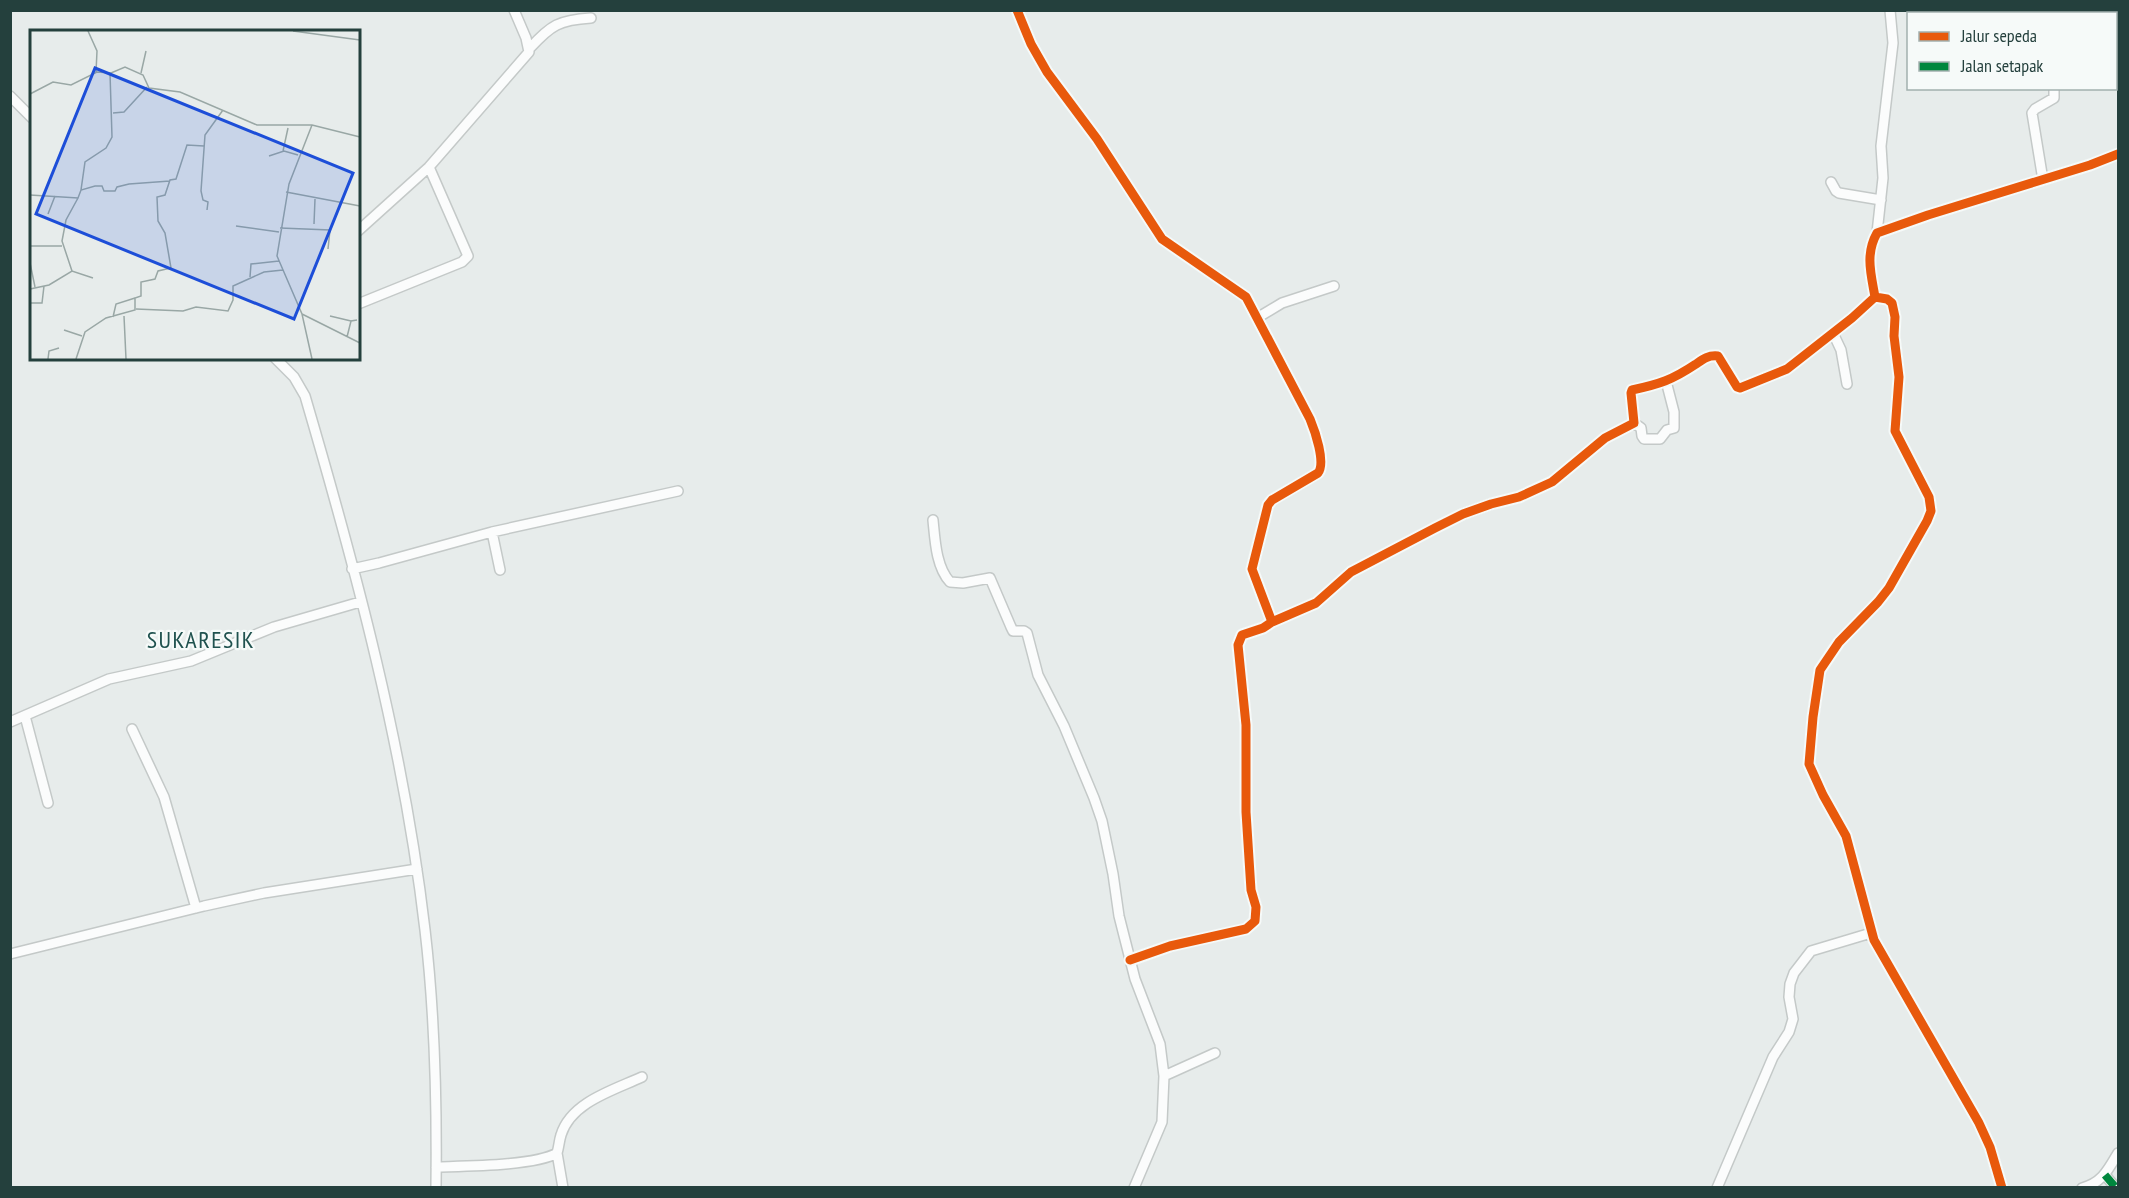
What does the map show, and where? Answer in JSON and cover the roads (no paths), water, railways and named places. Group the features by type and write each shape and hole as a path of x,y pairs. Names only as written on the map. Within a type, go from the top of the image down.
{"street":[{"path":"514,10 530,48"},
{"path":"1017,10 1031,44 1047,72 1096,139 1162,239 1242,292 1310,419 1317,437 1321,466 1318,473 1272,500 1268,505 1252,569 1272,622"},
{"path":"1875,297 1869,261 1872,241 1877,233 1883,178 1881,146 1893,44 1890,10"},
{"path":"360,229 429,166 545,32 556,23 591,18"},
{"path":"2043,180 2032,113 2054,98 2054,90"},
{"path":"10,96 30,116"},
{"path":"1877,233 2118,154"},
{"path":"360,303 462,262 468,256 429,166"},
{"path":"1832,182 1839,193 1881,200"},
{"path":"1257,318 1282,303 1334,286"},
{"path":"1666,381 1674,412 1674,428 1667,430 1660,439 1644,439 1641,428 1634,423 1632,390 1676,378 1714,355 1718,356 1737,387 1740,388 1787,369 1875,297"},
{"path":"1875,297 1887,299 1894,308 1896,324 1894,336 1899,377 1895,431 1929,497 1931,511 1889,588 1839,642 1820,670 1812,717 1809,764 1846,836 1871,933 1878,949 1979,1123 1990,1147 2002,1188"},
{"path":"1833,333 1841,350 1846,384"},
{"path":"277,360 294,377 305,396 352,569 396,752 417,869 425,932 435,1071 436,1188"},
{"path":"1130,960 1170,946 1246,929 1255,921 1256,908 1251,890 1246,812 1246,725 1238,645 1242,635 1263,628 1316,603 1351,572 1463,514 1519,497 1552,482 1605,438 1634,423"},
{"path":"352,569 492,532 678,491"},
{"path":"933,520 935,541 947,579 950,582 963,583 990,578 1012,629 1027,633 1038,675 1064,726 1102,821 1119,916 1135,979 1160,1044 1164,1076 1162,1122 1134,1188"},
{"path":"492,532 500,570"},
{"path":"10,722 109,679 191,661 273,627 360,602"},
{"path":"26,716 48,803"},
{"path":"132,729 164,797 196,908"},
{"path":"10,954 264,893 417,869"},
{"path":"1717,1188 1773,1057 1789,1032 1793,1019 1789,997 1790,984 1794,973 1811,951 1871,933"},
{"path":"1164,1076 1215,1053"},
{"path":"563,1188 557,1153 561,1135 574,1113 608,1092 642,1077"},
{"path":"436,1167 535,1160 557,1153"},
{"path":"2082,1188 2091,1185 2105,1175 2118,1153"},
{"path":"2105,1175 2116,1188"}],"district":[{"name":"SUKARESIK","path":"201,640"}]}
